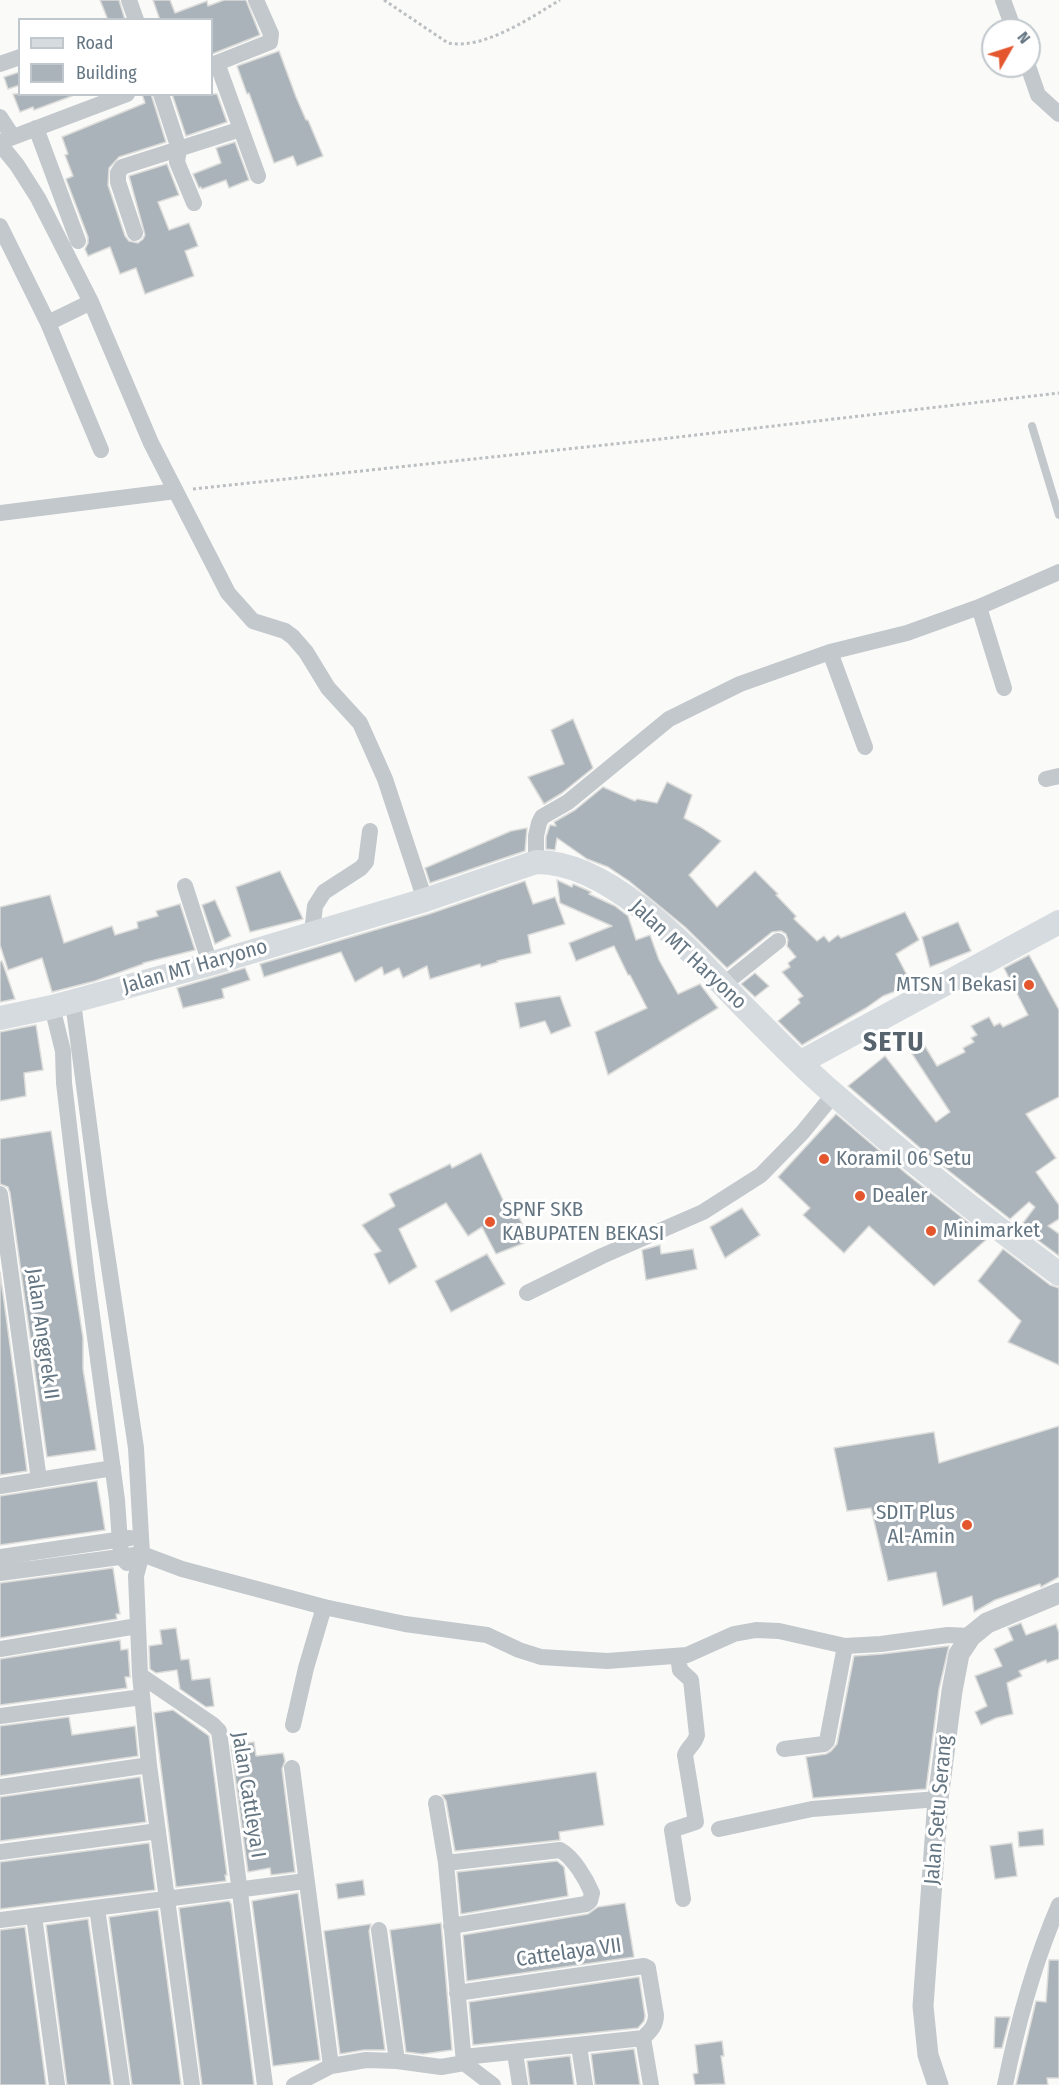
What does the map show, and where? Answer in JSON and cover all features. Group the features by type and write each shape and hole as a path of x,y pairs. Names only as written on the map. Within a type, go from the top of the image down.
{"main road":[{"name":"Jalan MT Haryono","path":"0,1018 63,1005 210,964 425,900 536,862 566,865 594,877 639,905 680,942 834,1094 997,1228 1059,1274"},
{"path":"801,1062 1059,922"}],"street":[{"path":"129,0 135,18"},
{"path":"256,0 272,34 270,42 214,64 258,176"},
{"path":"1002,0 1009,18"},
{"path":"0,64 18,58"},
{"path":"1032,78 1038,94 1059,114"},
{"path":"4,141 122,96"},
{"path":"162,96 179,149 177,162 194,203"},
{"path":"0,117 4,141 38,198 91,302 151,443 228,593 253,621 285,631 293,637 306,652 328,688 360,723 385,779 425,900"},
{"path":"36,128 78,241"},
{"path":"135,233 118,182 118,173 122,167 241,129"},
{"path":"0,226 48,323 100,450"},
{"path":"48,323 91,302"},
{"path":"0,513 176,491"},
{"path":"536,862 536,836 542,817 568,802 669,719 740,684 830,652 907,633 979,607 1059,572"},
{"path":"979,607 1004,687"},
{"path":"830,652 865,747"},
{"path":"312,933 315,906 324,892 361,868 366,862 370,831"},
{"path":"185,885 210,964"},
{"path":"723,985 778,940"},
{"path":"63,1005 64,1083 121,1548 136,1576"},
{"path":"63,1005 101,1212 136,1448 142,1546 136,1576 140,1675 192,2085"},
{"path":"527,1293 602,1256 703,1212 761,1175 802,1133 834,1094"},
{"name":"Jalan Anggrek II","path":"0,1194 39,1480"},
{"path":"0,1486 113,1468"},
{"path":"0,1557 142,1546 182,1569 324,1607 405,1624 487,1635 519,1650 541,1657 607,1661 678,1656 696,1652 734,1634 756,1630 779,1631 845,1646 881,1644 948,1635 970,1636 987,1623 1059,1593"},
{"path":"0,1573 121,1548"},
{"path":"293,1725 306,1668 324,1607"},
{"path":"0,1649 137,1626"},
{"name":"Jalan Setu Serang","path":"938,2085 928,2055 923,2006 938,1799 959,1654 970,1636"},
{"path":"784,1749 824,1744 827,1741 845,1646"},
{"path":"678,1656 680,1670 691,1680 697,1735 694,1744 687,1749 685,1755 696,1822 672,1830 683,1899"},
{"name":"Jalan Cattleya I","path":"140,1675 219,1731 265,2085"},
{"path":"0,1716 142,1697"},
{"path":"0,1787 150,1765"},
{"path":"291,1768 331,2066"},
{"path":"719,1829 812,1809 938,1799"},
{"path":"435,1803 446,1863 464,2060 493,2085"},
{"path":"0,1852 158,1831"},
{"path":"446,1863 560,1850 582,1875 592,1893 586,1904 451,1926"},
{"path":"0,1920 306,1881"},
{"path":"1005,2085 1019,2026 1048,1929 1059,1905"},
{"path":"97,1908 122,2085"},
{"path":"34,1916 57,2085"},
{"path":"379,1930 397,2061"},
{"name":"Cattelaya VII","path":"457,1993 644,1966 648,1968 656,2022 643,2038"},
{"path":"294,2085 331,2066 366,2060 397,2061 441,2067 464,2060 643,2038 651,2085"},
{"path":"579,2046 585,2085"},
{"path":"515,2053 520,2085"}],"lane":[{"path":"1032,426 1059,515"}],"path":[{"path":"384,0 448,43 459,44 472,43 497,34 560,0"},
{"path":"176,491 670,438 1059,393"}],"building":[{"path":"100,0 119,0 124,18 107,18"},
{"path":"153,0 170,0 175,13 207,1 208,6 224,0 246,0 260,35 213,54 213,18 159,18"},
{"path":"279,51 296,97 323,156 297,166 293,156 274,163 237,66"},
{"path":"18,73 18,86 8,89 4,77"},
{"path":"13,94 18,94 18,96 72,96 34,110 33,107 20,112"},
{"path":"217,94 227,122 186,136 173,96 213,96"},
{"path":"143,96 152,96 166,142 119,157 109,168 108,185 125,236 129,241 138,243 145,235 129,176 167,164 179,195 158,202 169,230 189,223 198,246 185,251 194,276 145,294 136,268 120,274 110,247 88,256 85,249 88,237 66,179 73,176 65,155 68,154 62,137 145,103"},
{"path":"235,142 249,180 229,188 226,180 202,189 199,188 193,174 221,163 216,148"},
{"path":"573,719 593,768 544,804 528,777 564,764 551,730"},
{"path":"667,782 692,795 684,818 721,841 689,875 717,907 755,871 796,916 794,919 817,941 824,936 829,942 838,935 841,938 905,912 919,940 896,954 912,985 883,996 802,1045 778,1021 800,1003 798,999 803,996 782,972 790,967 788,963 796,957 787,946 786,934 781,931 772,932 727,968 685,927 629,881 608,867 587,859 557,838 555,850 546,849 546,837 550,825 556,826 554,822 575,810 603,787 635,801 637,799 657,803"},
{"path":"527,828 525,851 430,883 425,868 511,831"},
{"path":"280,871 303,919 250,932 236,887"},
{"path":"557,880 591,892 589,894 615,906 628,916 636,940 650,935 659,960 678,994 700,984 718,1008 608,1075 595,1032 647,1008 614,946 576,961 569,943 612,926 560,903"},
{"path":"525,881 533,904 555,897 565,924 528,935 531,953 481,967 480,964 430,979 427,966 403,978 399,968 384,975 382,967 355,982 341,952 264,977 260,964 429,914"},
{"path":"50,895 64,943 112,926 115,935 138,928 137,922 158,916 156,911 180,904 195,950 143,963 95,981 52,992 42,958 8,970 0,945 0,907"},
{"path":"215,900 231,936 215,944 202,905"},
{"path":"958,922 971,951 930,967 922,937"},
{"path":"1029,955 1059,1010 1059,1097 1026,1114 1056,1158 1036,1172 1059,1205 1059,1219 1048,1226 1059,1234 1059,1256 1020,1227 1035,1207 1029,1202 1010,1219 926,1153 848,1086 885,1056 936,1122 950,1112 907,1046 920,1038 937,1066 965,1052 963,1048 974,1042 971,1038 977,1035 971,1026 989,1017 994,1026 1000,1023 1003,1027 1028,1015 1004,968"},
{"path":"2,961 15,999 0,1002 0,962"},
{"path":"245,968 250,980 222,989 224,998 183,1008 177,988"},
{"path":"755,973 769,986 755,997 741,984"},
{"path":"560,996 571,1026 551,1034 545,1021 520,1028 515,1003"},
{"path":"36,1025 43,1070 24,1073 26,1096 0,1101 0,1032"},
{"path":"836,1114 988,1238 934,1286 869,1226 844,1253 803,1215 810,1208 778,1177"},
{"path":"51,1131 83,1338 83,1369 96,1450 47,1457 10,1193 8,1187 0,1184 0,1139"},
{"path":"481,1153 511,1217 517,1214 524,1227 516,1232 524,1243 496,1254 482,1227 468,1236 446,1203 399,1229 417,1267 389,1284 374,1254 381,1251 362,1225 395,1206 389,1194 450,1164 452,1168"},
{"path":"742,1208 760,1235 725,1258 710,1227"},
{"path":"660,1245 661,1254 693,1249 697,1269 646,1280 642,1250"},
{"path":"1003,1249 1050,1285 1059,1288 1059,1365 1008,1342 1021,1321 978,1281"},
{"name":"SPNF SKB KABUPATEN BEKASI","path":"487,1254 505,1284 451,1312 435,1281"},
{"path":"0,1272 27,1471 0,1475"},
{"name":"SDIT Plus Al-Amin","path":"1059,1426 1059,1577 1041,1587 1040,1584 995,1600 974,1612 972,1596 943,1606 936,1572 888,1581 871,1508 847,1511 834,1448 934,1432 939,1463"},
{"path":"97,1481 105,1530 0,1545 0,1496"},
{"path":"113,1568 120,1614 116,1614 117,1619 0,1638 0,1583"},
{"path":"1021,1623 1026,1635 1056,1624 1059,1633 1059,1659 1047,1663 1046,1660 1019,1671 1022,1676 1007,1683 1013,1714 981,1725 975,1712 987,1706 975,1676 1002,1666 994,1649 1013,1640 1008,1628"},
{"path":"176,1628 181,1660 189,1659 192,1680 210,1678 214,1706 206,1707 180,1689 177,1670 156,1673 150,1669 149,1646 162,1644 160,1630"},
{"path":"120,1640 121,1650 128,1649 130,1677 125,1677 127,1688 0,1705 0,1659"},
{"path":"949,1646 939,1689 926,1789 813,1798 806,1757 826,1754 837,1744 854,1656"},
{"path":"173,1710 209,1736 226,1881 176,1887 154,1713"},
{"path":"69,1717 72,1735 135,1726 138,1756 0,1776 0,1726"},
{"path":"254,1742 256,1756 283,1753 285,1761 282,1769 295,1872 271,1875 270,1868 248,1872 231,1746"},
{"path":"596,1772 604,1825 559,1832 560,1840 455,1851 446,1801 442,1795"},
{"path":"140,1777 146,1822 0,1841 0,1797"},
{"path":"1043,1829 1044,1845 1019,1847 1018,1832"},
{"path":"149,1843 155,1890 0,1909 0,1862"},
{"path":"1012,1843 1017,1876 995,1879 990,1846"},
{"path":"557,1861 564,1867 568,1896 461,1914 457,1872"},
{"path":"363,1880 365,1895 338,1899 336,1884"},
{"path":"298,1893 320,2060 273,2066 252,1901"},
{"path":"229,1901 254,2085 202,2085 179,1908"},
{"path":"625,1903 634,1957 467,1981 463,1935 588,1914 598,1907"},
{"path":"158,1910 181,2085 132,2085 109,1917"},
{"path":"88,1919 111,2085 67,2085 46,1925"},
{"path":"441,1923 452,2050 423,2054 406,2052 390,1930"},
{"path":"371,1924 369,1931 385,2050 364,2050 340,2054 324,1931"},
{"path":"25,1927 46,2085 0,2085 0,1930"},
{"path":"1049,1960 1059,1960 1059,2078 1047,2078 1048,2085 1016,2085 1036,2001 1046,2002"},
{"path":"639,1977 645,2016 638,2028 473,2045 469,2002"},
{"path":"995,2017 1010,2017 1002,2048 994,2048"},
{"path":"722,2041 724,2056 721,2056 725,2084 695,2085 693,2074 698,2073 695,2045"},
{"path":"634,2049 640,2085 595,2085 591,2054"},
{"path":"570,2056 574,2085 530,2085 527,2061"}],"place":[{"name":"MTSN 1 Bekasi","path":"1029,985"},
{"name":"Koramil 06 Setu","path":"824,1159"},
{"name":"Dealer","path":"860,1196"},
{"name":"SPNF SKB KABUPATEN BEKASI","path":"490,1222"},
{"name":"Minimarket","path":"931,1231"},
{"name":"SDIT Plus Al-Amin","path":"967,1525"}],"district":[{"name":"SETU","path":"894,1043"}]}
